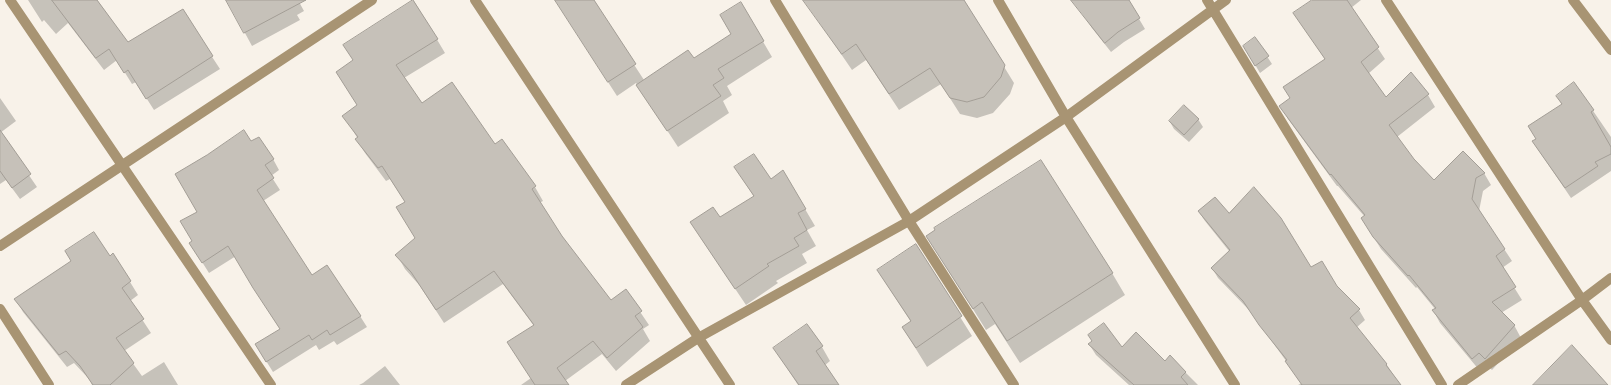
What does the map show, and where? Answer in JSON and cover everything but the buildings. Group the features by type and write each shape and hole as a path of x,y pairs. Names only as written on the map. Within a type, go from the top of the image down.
{"street":[{"path":"10,0 271,385"},
{"path":"0,246 372,0"},
{"path":"475,0 730,385"},
{"path":"775,0 909,221 1014,385"},
{"path":"998,0 1066,117 1235,385"},
{"path":"1208,0 1442,385"},
{"path":"626,385 698,338 909,221 1066,117 1226,0"},
{"path":"1386,0 1582,300 1611,340"},
{"path":"1574,0 1611,50"},
{"path":"1458,385 1582,300 1611,278"},
{"path":"0,310 49,385"}]}
